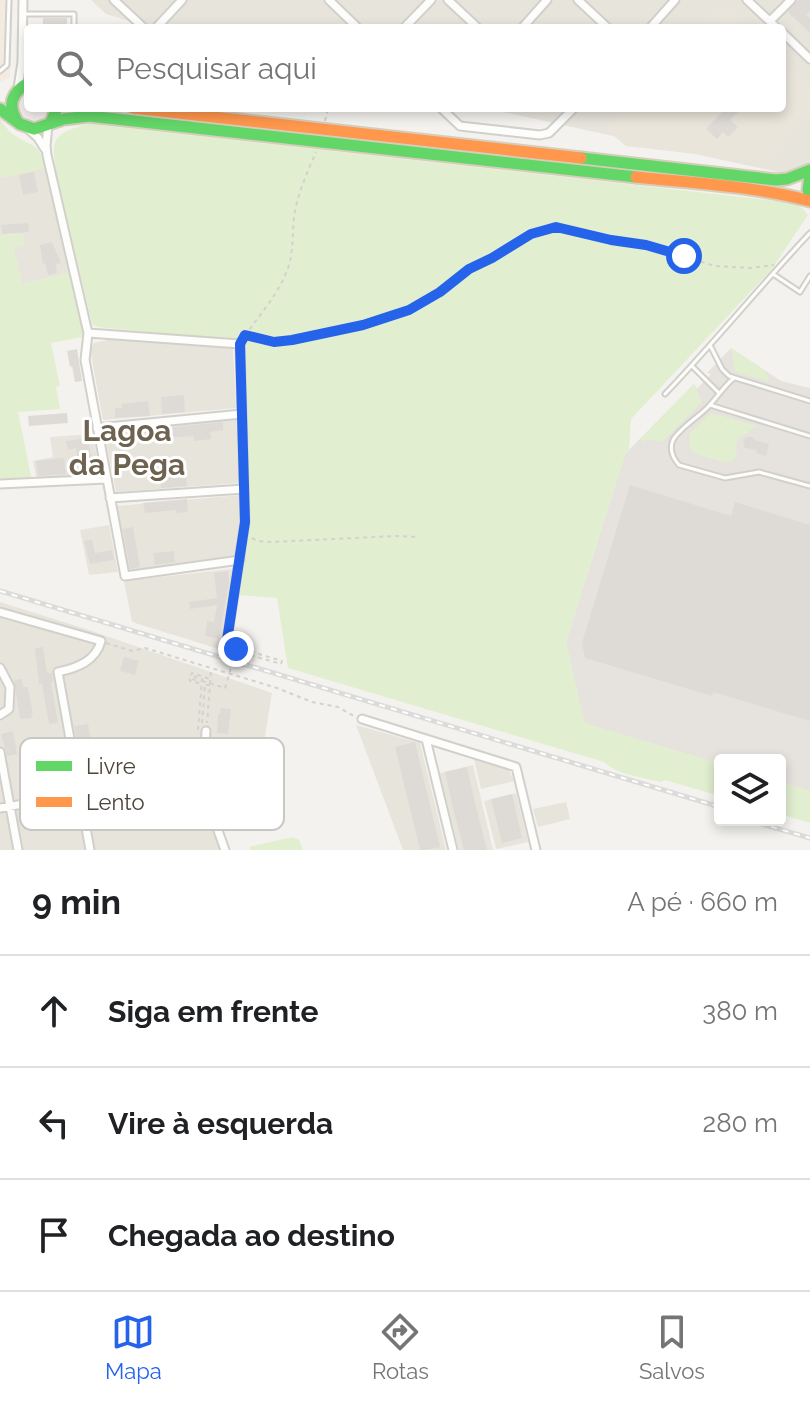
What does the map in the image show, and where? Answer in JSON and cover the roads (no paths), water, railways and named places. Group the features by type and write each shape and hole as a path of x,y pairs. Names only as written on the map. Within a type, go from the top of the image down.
{"main road":[{"path":"0,97 20,88"},
{"path":"20,88 11,100 11,109 14,118 23,126"},
{"path":"0,109 23,126 41,128 89,116 810,198 810,173 787,179 760,179 168,112"},
{"path":"49,124 56,112"}],"street":[{"path":"23,0 24,24"},
{"path":"114,0 140,24"},
{"path":"160,24 182,0"},
{"path":"329,0 354,24"},
{"path":"408,24 431,0"},
{"path":"448,0 474,24"},
{"path":"526,24 547,0"},
{"path":"578,0 604,24"},
{"path":"653,24 674,0"},
{"path":"747,0 773,24"},
{"path":"770,21 791,0"},
{"path":"786,36 810,59"},
{"path":"20,88 24,42"},
{"path":"446,112 460,126 540,135 549,133 567,112"},
{"path":"47,155 49,124"},
{"path":"23,126 44,145 88,333 85,360 125,576 240,560"},
{"path":"88,333 240,344 244,533 226,647"},
{"path":"97,428 242,414"},
{"path":"0,484 106,479"},
{"path":"110,498 244,489"},
{"path":"0,612 101,641 96,654 82,665 58,672 70,738"},
{"path":"0,668 10,687 9,709 0,715"},
{"path":"362,719 516,767 536,850"},
{"path":"426,739 453,850"},
{"path":"0,752 18,850"},
{"path":"0,808 20,806"},
{"path":"86,830 90,850"},
{"path":"218,830 225,850"}],"lane":[{"path":"0,71 7,65 9,0"},
{"path":"23,14 74,14 74,24"},
{"path":"665,394 711,347 810,233"},
{"path":"773,274 800,292 810,276"},
{"path":"711,347 726,373 734,378 810,401"},
{"path":"692,366 719,393"},
{"path":"734,378 673,440 672,453 679,465 725,478 759,472 810,486"},
{"path":"710,405 810,436"}],"railway":[{"path":"0,591 714,805"},
{"path":"769,826 810,838"}],"district":[{"name":"Lagoa da Pega","path":"127,447"}]}
